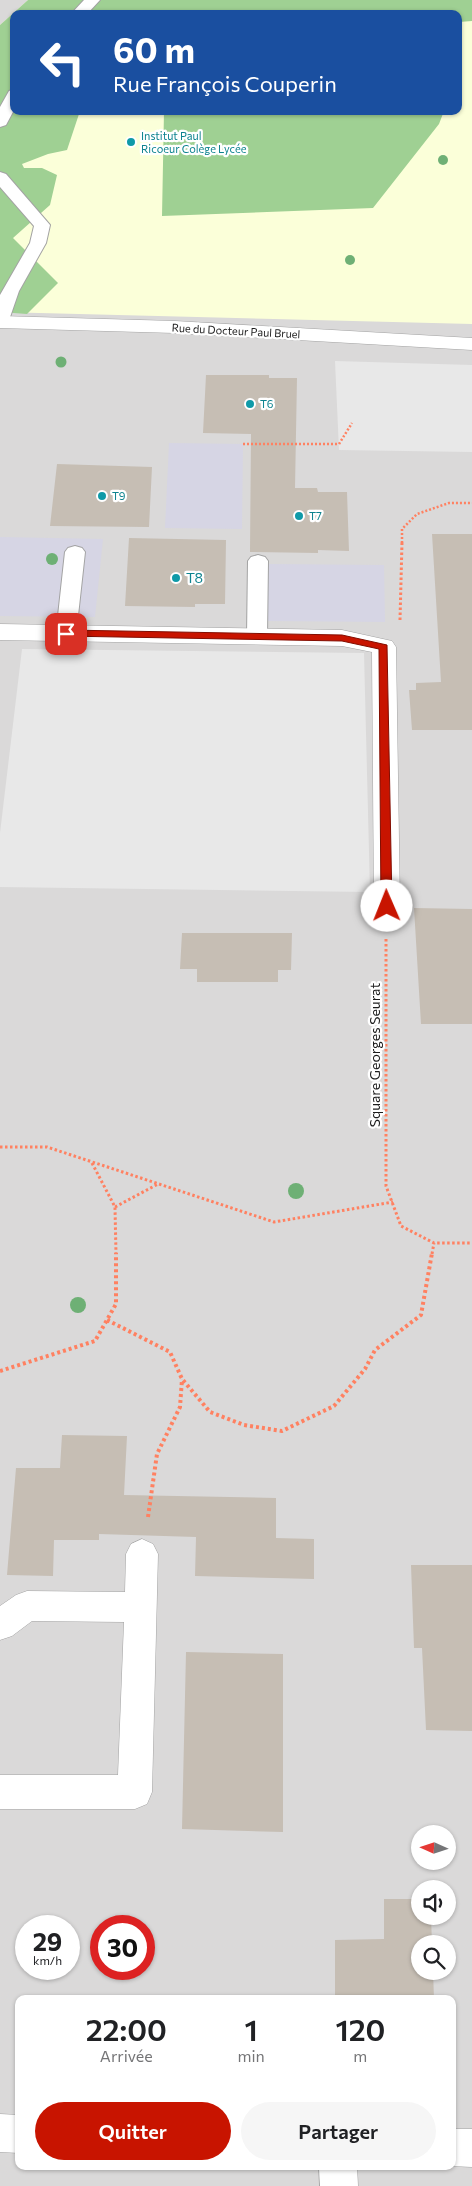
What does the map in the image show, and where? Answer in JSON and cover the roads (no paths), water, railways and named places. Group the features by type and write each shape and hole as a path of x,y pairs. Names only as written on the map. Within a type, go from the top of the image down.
{"street":[{"name":"Rue du Docteur Paul Bruel","path":"0,321 175,327 472,344"},
{"path":"0,632 342,638 384,647 387,906"},
{"path":"0,1792 135,1792 142,1554"},
{"path":"0,1625 27,1606 140,1607"},
{"path":"0,2133 15,2134"},
{"path":"456,2148 472,2148"},
{"path":"338,2170 339,2186"}],"lane":[{"path":"82,10 92,0"},
{"path":"0,122 10,102"},
{"path":"0,177 42,225 38,243 10,291 0,321"},
{"path":"66,634 75,552"},
{"path":"257,636 258,561"}],"place":[{"name":"Institut Paul Ricoeur Colège Lycée","path":"131,142"},
{"name":"T6","path":"250,404"},
{"name":"T9","path":"102,496"},
{"name":"T7","path":"299,516"},
{"name":"T8","path":"176,578"}]}
